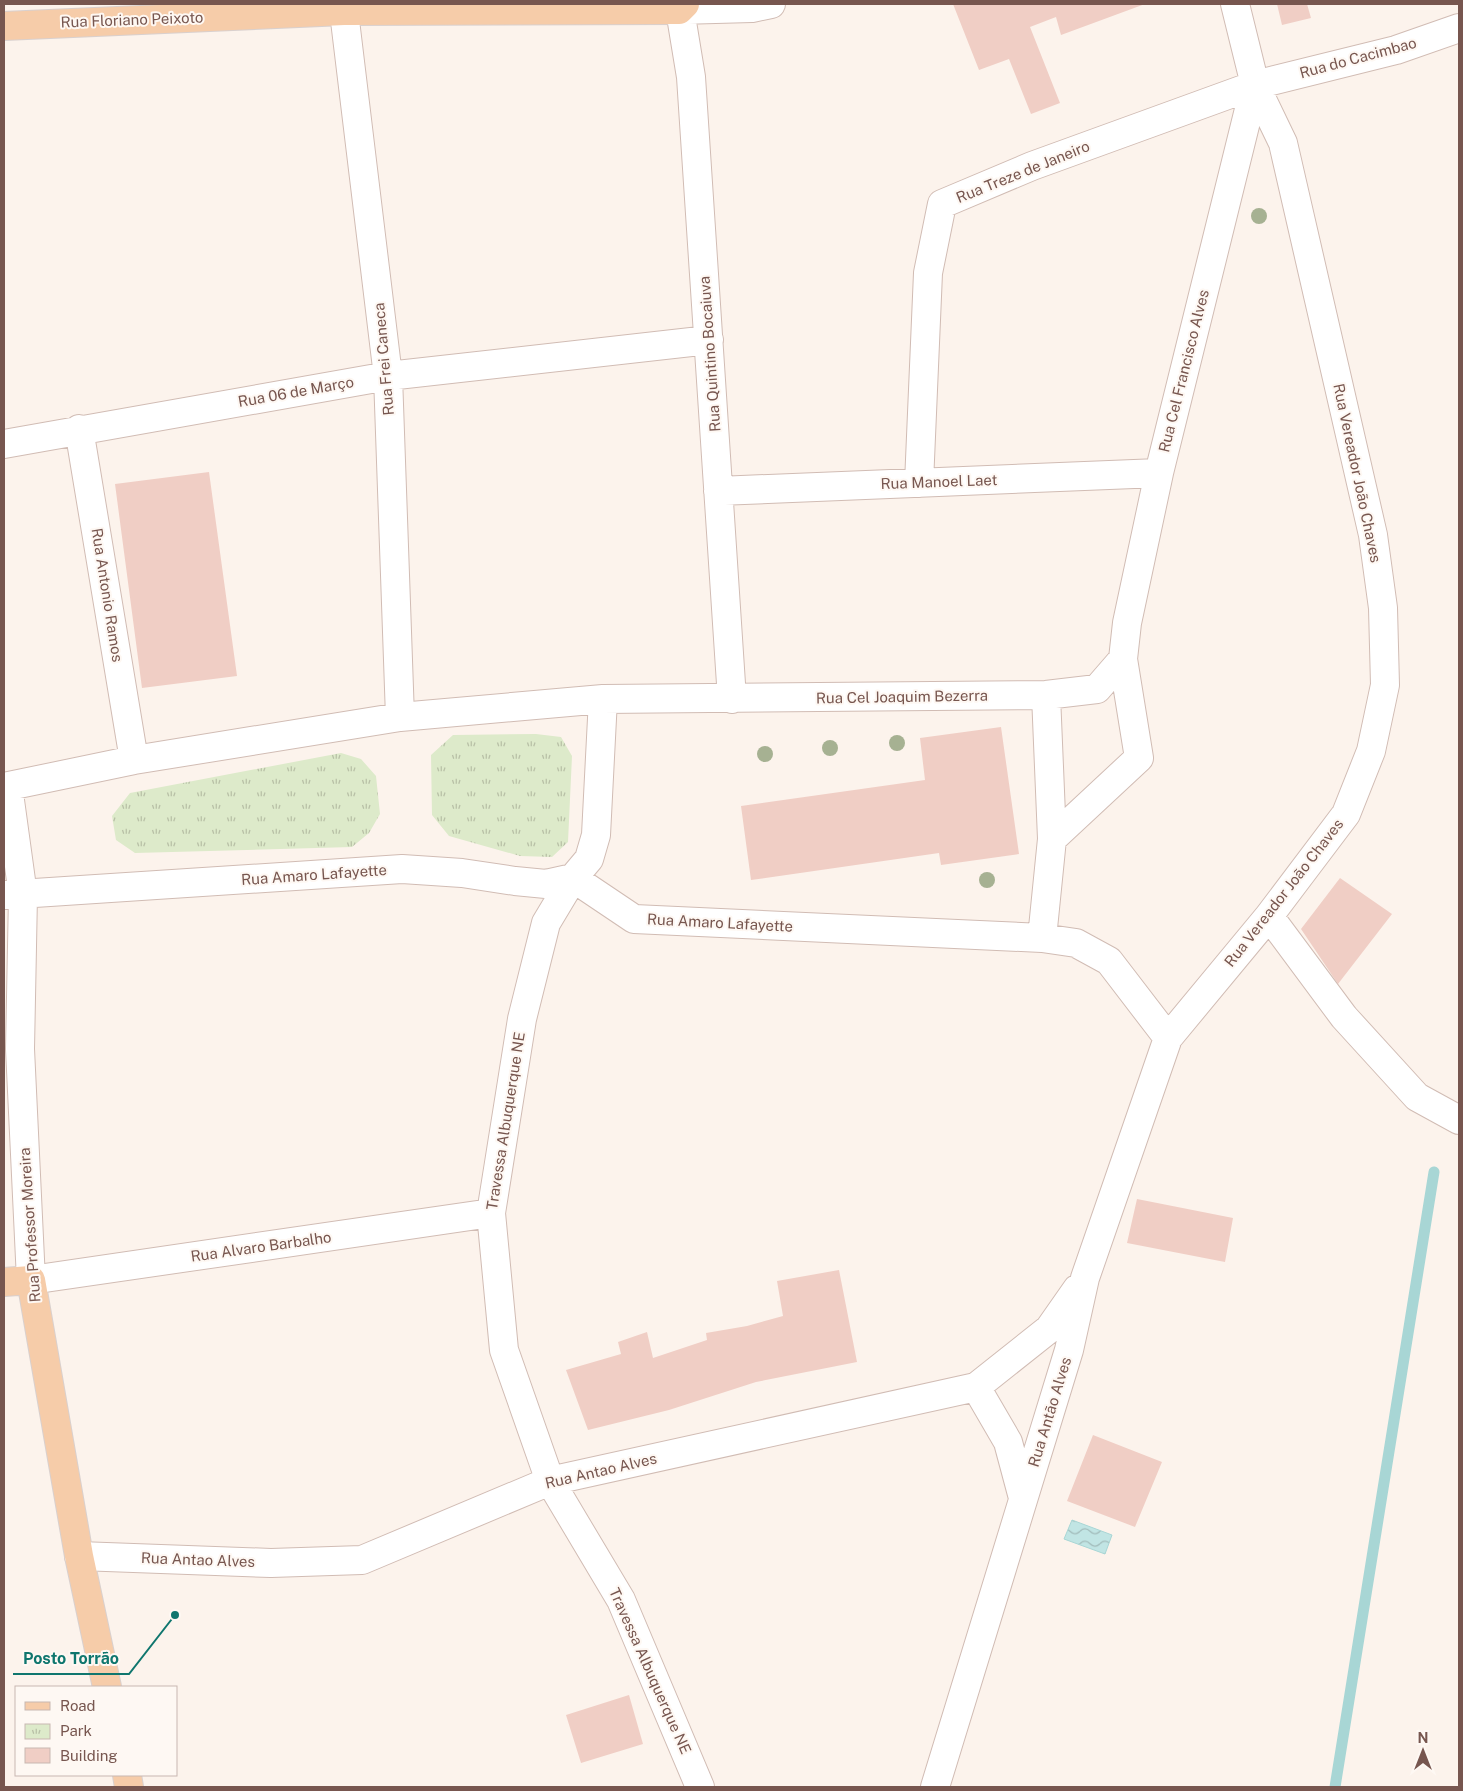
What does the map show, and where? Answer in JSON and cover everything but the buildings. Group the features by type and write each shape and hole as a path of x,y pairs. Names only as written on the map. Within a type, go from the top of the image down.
{"main road":[{"name":"Rua Floriano Peixoto","path":"4,26 343,8 681,6"},
{"path":"4,1282 31,1280"},
{"name":"Rua Professor Moreira","path":"31,1280 79,1556 108,1686"}],"street":[{"path":"681,6 752,8 771,4"},
{"name":"Rua Vereador João Chaves","path":"1168,1038 1269,916 1346,814 1371,751 1385,685 1383,608 1373,535 1283,143 1255,85 1235,4"},
{"name":"Rua Quintino Bocaiuva","path":"681,6 691,77 732,699"},
{"name":"Rua Frei Caneca","path":"343,8 388,376 400,717"},
{"name":"Rua do Cacimbao","path":"1255,85 1396,50 1459,28"},
{"name":"Rua Cel Francisco Alves","path":"1122,659 1159,473 1255,85"},
{"name":"Rua Treze de Janeiro","path":"919,483 928,274 942,204 1032,166 1255,85"},
{"name":"Rua 06 de Março","path":"4,444 80,429 388,376 709,340"},
{"name":"Rua Antonio Ramos","path":"80,429 134,760"},
{"name":"Rua Manoel Laet","path":"718,491 1159,473"},
{"path":"1052,839 1139,758 1122,659"},
{"name":"Rua Cel Joaquim Bezerra","path":"604,699 1046,695 1097,689 1122,659"},
{"path":"1042,938 1052,839 1046,695"},
{"path":"6,787 134,760 400,717 604,699"},
{"name":"Travessa Albuquerque NE","path":"604,699 596,835 589,859 573,878 546,923 522,1019 491,1213 504,1350 550,1481 621,1600 700,1787"},
{"name":"Rua Professor Moreira","path":"6,787 13,895 31,1280"},
{"name":"Rua Amaro Lafayette","path":"13,895 402,868 462,873 546,884 573,878 634,920 1042,938 1076,943 1109,960 1168,1038"},
{"path":"1269,916 1344,1017 1417,1097 1459,1120"},
{"name":"Rua Antão Alves","path":"935,1787 1069,1350 1085,1278 1168,1038"},
{"name":"Rua Alvaro Barbalho","path":"31,1280 491,1213"},
{"name":"Rua Antao Alves","path":"79,1556 272,1563 362,1560 550,1481 976,1387 1014,1359 1049,1329 1085,1278"},
{"path":"976,1387 1008,1442 1023,1498"}],"green space":[{"path":"536,734 561,737 572,756 568,842 552,857 520,856 449,836 432,815 431,755 453,735"},
{"path":"341,753 361,759 376,776 380,814 369,833 352,847 135,853 116,840 112,816 130,793"}],"water":[{"path":"1072,1520 1112,1535 1105,1554 1064,1539"}],"waterway":[{"path":"1335,1787 1434,1172"}],"place":[{"name":"Posto Torrão","path":"175,1615"}]}
